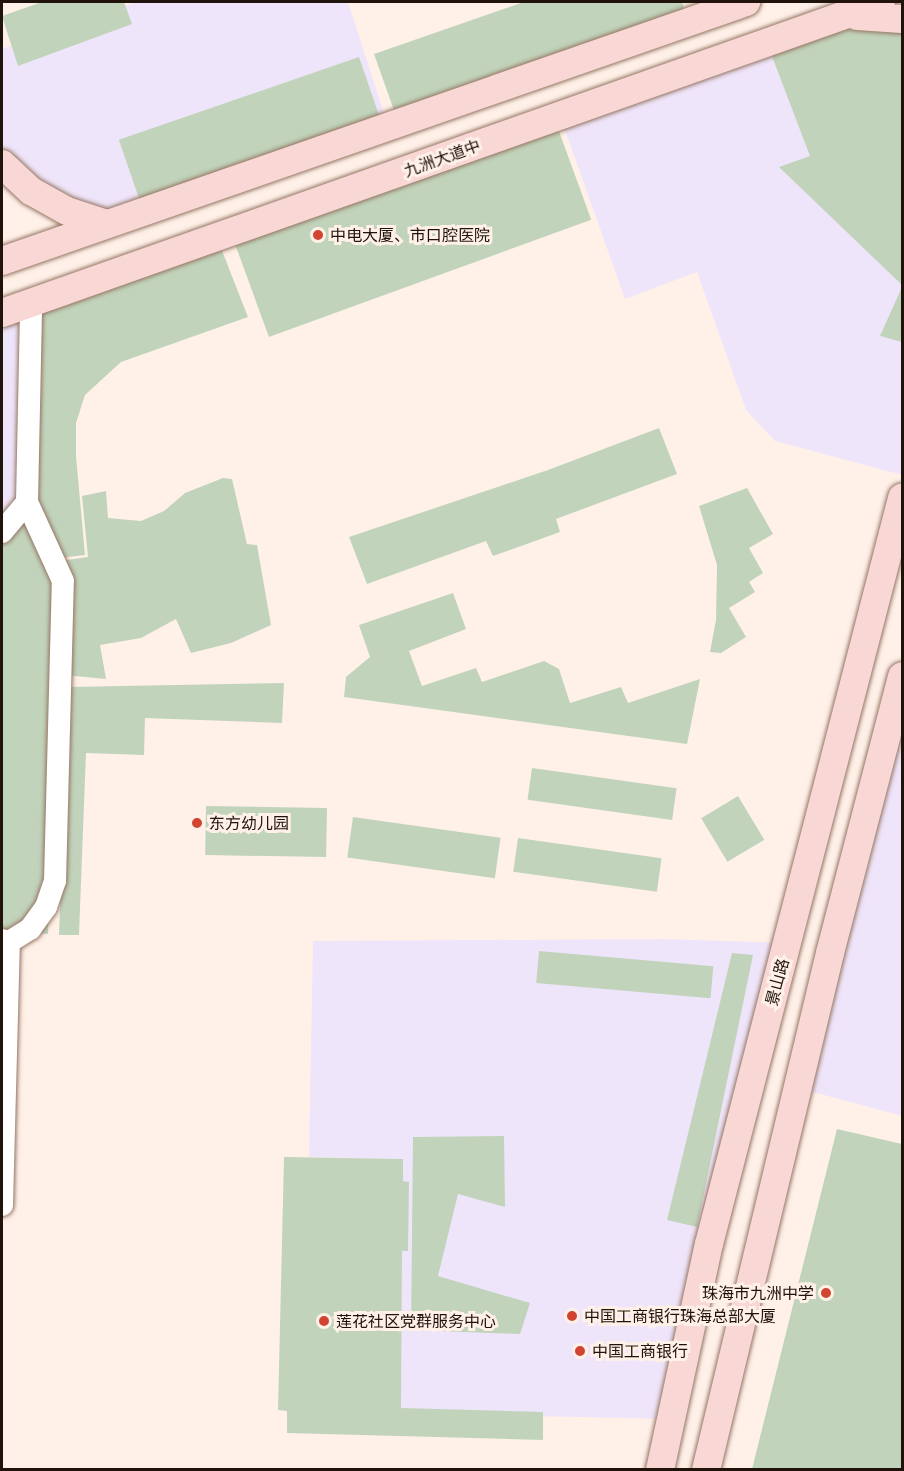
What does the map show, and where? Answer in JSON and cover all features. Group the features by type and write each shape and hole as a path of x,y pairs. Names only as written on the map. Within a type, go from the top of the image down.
{"main road":[{"path":"2,261 746,2"},
{"name":"九洲大道中","path":"2,314 823,21 882,2"},
{"path":"823,21 874,15 903,19"},
{"path":"2,164 31,191 67,211 107,224"},
{"name":"景山路","path":"660,1470 709,1244 903,498"},
{"path":"706,1470 830,953 903,676"}],"street":[{"path":"2,1205 4,939 39,919 55,881 63,581 27,502 31,304"},
{"path":"2,532 27,502"}],"shaded area":[{"path":"136,2 348,2 388,126 107,223 2,163 2,49"},
{"path":"902,19 902,475 775,441 746,410 697,272 625,299 560,116 823,22"},
{"path":"31,304 26,502 2,532 2,314"},
{"path":"902,677 902,1116 798,1088"},
{"path":"663,939 787,943 671,1419 400,1413 403,1159 309,1157 313,941"}],"green space":[{"path":"42,2 124,2 132,24 18,66 2,16"},
{"path":"524,2 682,2 686,15 396,116 374,54"},
{"path":"902,23 902,285 779,167 810,156 768,46 824,25"},
{"path":"359,57 382,123 142,206 119,140"},
{"path":"556,123 591,220 269,337 234,240"},
{"path":"219,243 248,317 121,362 85,395 76,423 76,456 85,555 59,558 32,502 39,308"},
{"path":"902,287 902,342 880,336"},
{"path":"659,428 677,474 556,519 560,532 493,556 486,541 367,584 349,537 548,470"},
{"path":"223,478 232,479 247,544 257,545 271,625 231,643 191,653 176,619 141,638 100,645 106,679 64,675 60,561 88,557 82,496 106,491 108,518 141,521 164,511 185,493"},
{"path":"747,488 773,534 749,548 763,573 749,582 755,592 729,608 746,637 721,653 710,652 716,620 717,565 699,506"},
{"path":"26,513 58,583 48,934 2,931 2,540"},
{"path":"453,593 466,629 409,651 422,686 476,668 482,682 544,661 559,669 570,703 621,687 628,703 700,679 687,744 344,697 346,677 370,657 359,625"},
{"path":"284,683 282,723 145,718 144,755 86,753 79,935 59,935 68,687"},
{"path":"532,768 677,788 672,820 528,800"},
{"path":"738,796 764,840 727,862 701,818"},
{"path":"206,806 327,808 326,857 205,855"},
{"path":"353,817 501,838 495,878 347,858"},
{"path":"518,838 662,858 657,892 513,872"},
{"path":"539,951 713,966 711,998 536,983"},
{"path":"732,953 753,955 697,1227 667,1220"},
{"name":"珠海市九洲中学","path":"837,1129 902,1144 902,1469 752,1469"},
{"path":"504,1136 505,1207 458,1194 438,1276 530,1303 520,1334 411,1330 413,1137"},
{"path":"284,1157 403,1159 403,1181 409,1182 408,1251 402,1251 401,1408 543,1412 543,1440 287,1433 287,1411 278,1410"}],"place":[{"name":"中电大厦、市口腔医院","path":"318,235"},
{"name":"东方幼儿园","path":"197,823"},
{"name":"珠海市九洲中学","path":"826,1293"},
{"name":"中国工商银行珠海总部大厦","path":"572,1316"},
{"name":"莲花社区党群服务中心","path":"324,1321"},
{"name":"中国工商银行","path":"580,1351"}]}
